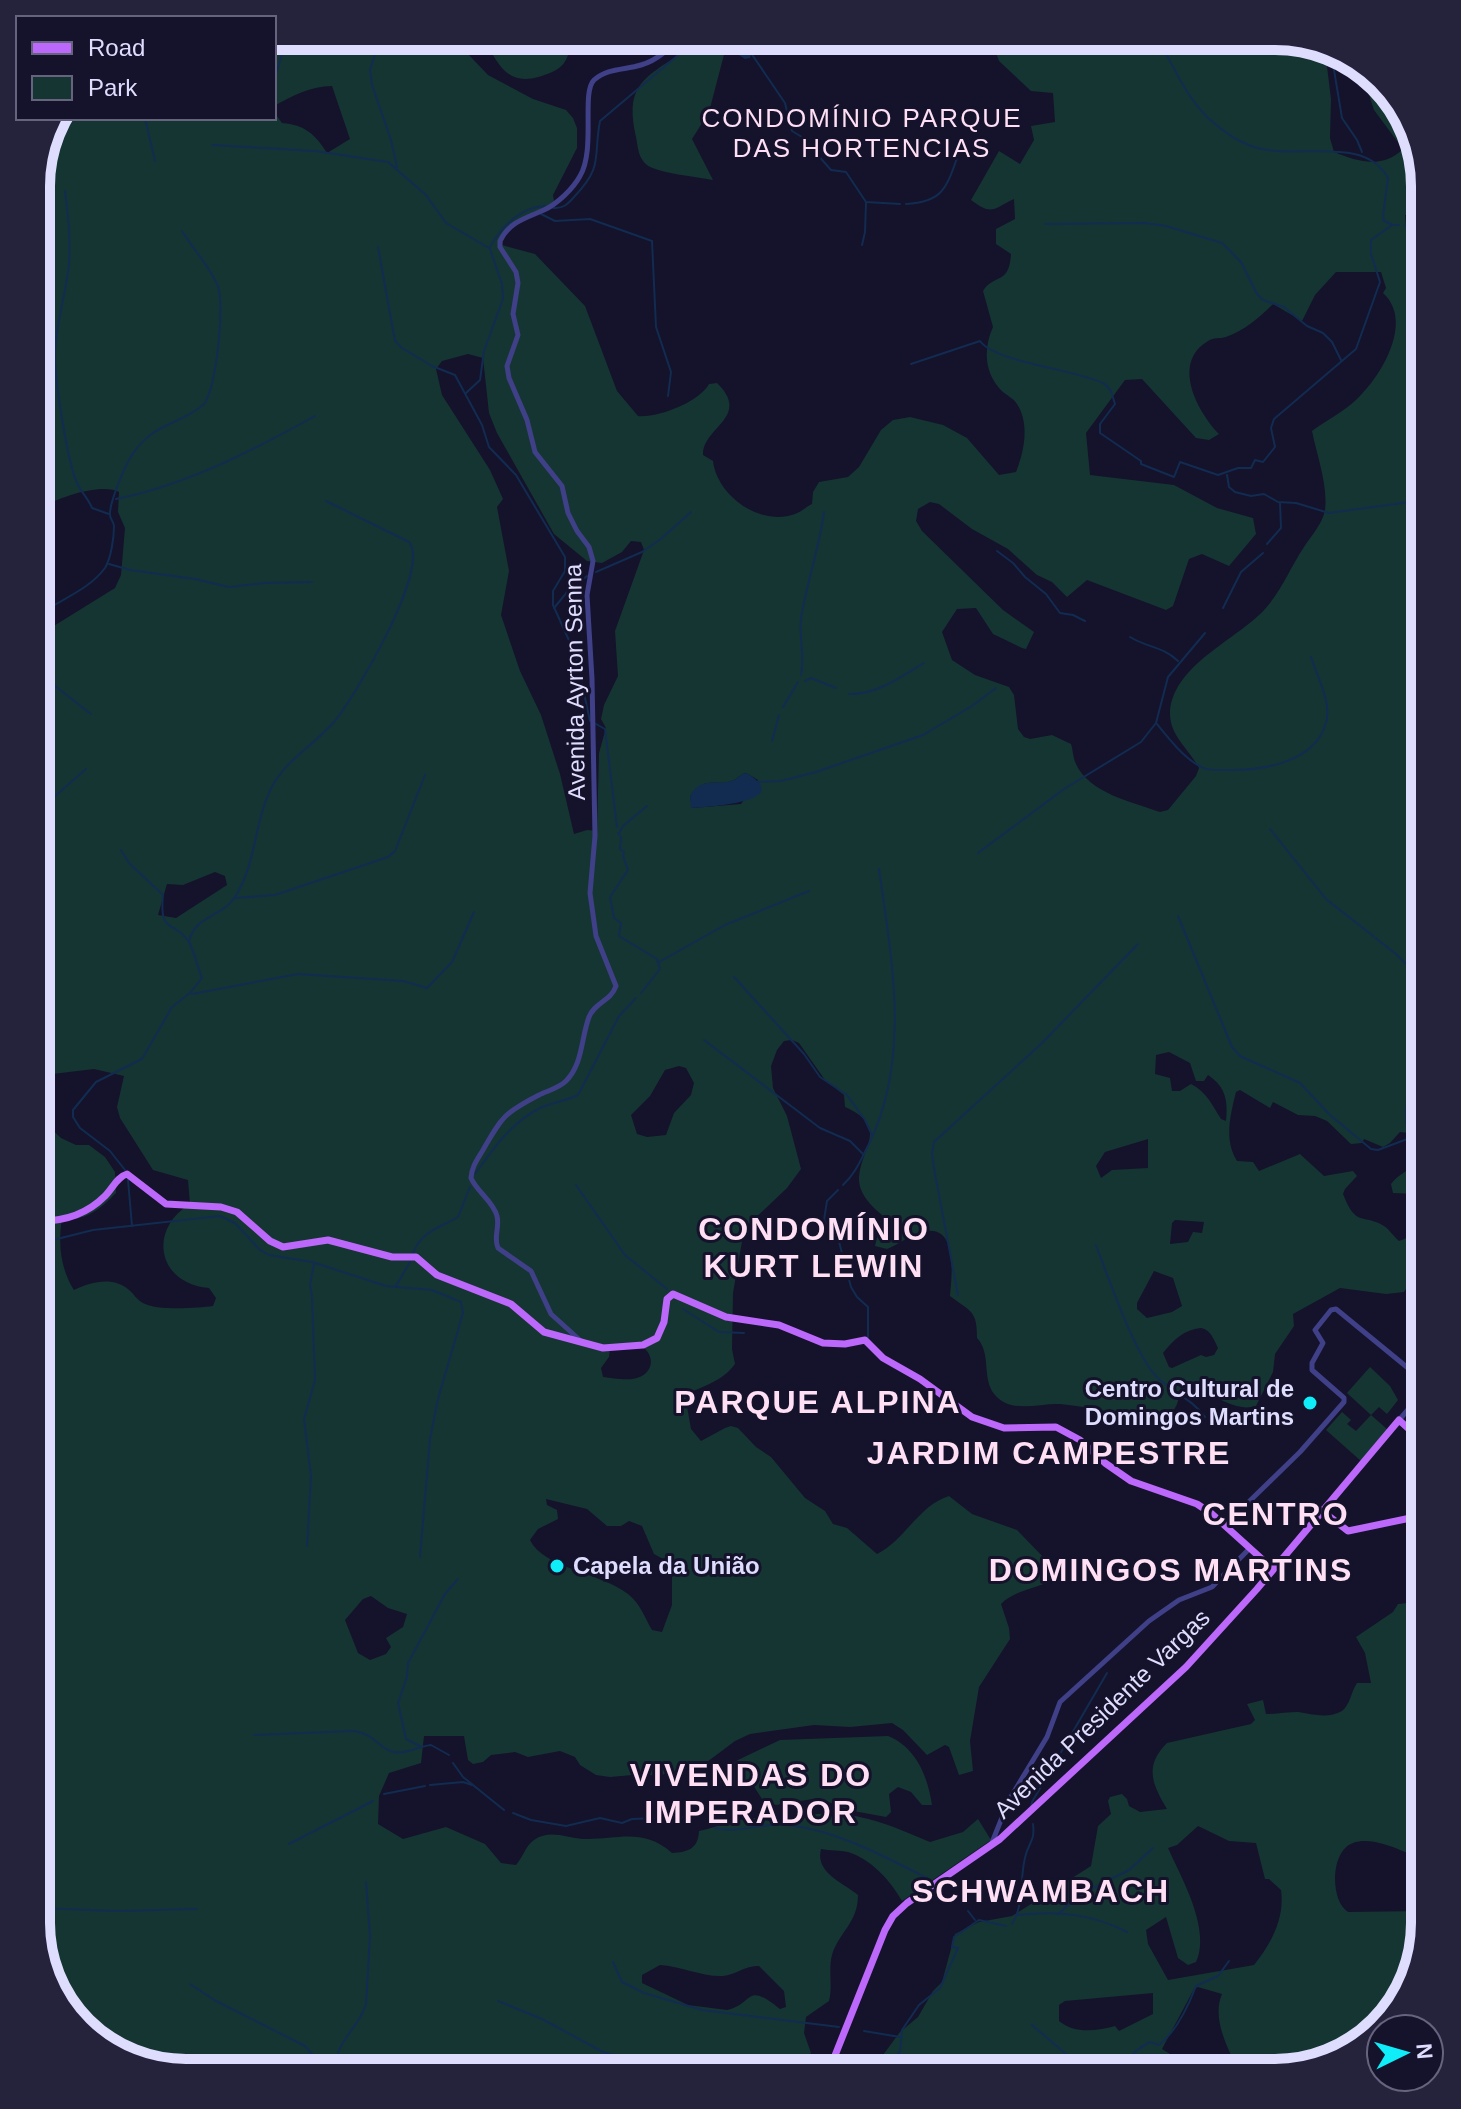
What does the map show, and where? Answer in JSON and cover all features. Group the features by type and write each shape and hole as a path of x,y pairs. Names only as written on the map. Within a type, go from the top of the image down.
{"main road":[{"path":"50,1220 63,1220 86,1211 127,1174 166,1204 221,1207 237,1212 270,1241 283,1247 328,1240 383,1255 416,1257 437,1275 511,1304 544,1332 584,1344 611,1348 651,1343 660,1335 667,1299 673,1294 736,1321 779,1325 823,1343 845,1344 865,1340 883,1358 926,1383 972,1417 1004,1428 1056,1427 1080,1440 1131,1481 1197,1504 1273,1569"},
{"path":"1399,1420 1411,1431"},
{"name":"Avenida Presidente Vargas","path":"834,2059 893,1916 1014,1827 1186,1667 1399,1420"},
{"path":"1321,1510 1348,1531 1411,1518"}],"street":[{"name":"Avenida Ayrton Senna","path":"584,1344 551,1314 531,1271 498,1248 495,1243 498,1227 496,1213 471,1178 472,1167 498,1122 510,1110 562,1084 570,1076 580,1055 590,1012 610,998 616,986 596,936 590,893 595,836 587,595 593,561 589,547 566,510 562,486 535,452 524,411 509,378 507,366 518,335 513,314 518,283 516,272 500,247 500,241 516,222 546,209 581,176 589,142 587,94 594,81 607,72 657,59 666,50"},
{"path":"1225,1525 1300,1452 1344,1402 1343,1397 1312,1370 1312,1363 1323,1343 1315,1332 1331,1310 1336,1309 1411,1371"},
{"name":"Avenida Presidente Vargas","path":"1399,1420 1411,1406"},
{"path":"991,1846 1014,1791 1047,1737 1060,1702 1149,1621 1179,1600 1212,1587 1250,1548"},
{"path":"1000,1821 1014,1827"}],"green space":[{"path":"276,50 469,50 468,54 488,75 533,99 566,110 577,128 577,148 553,195 555,207 515,225 502,245 535,254 585,306 617,391 638,416 677,408 704,391 709,384 717,383 726,395 728,413 705,445 703,455 713,461 723,486 743,506 768,516 782,517 812,504 813,492 819,482 848,477 859,467 881,430 893,420 910,417 943,425 967,438 999,475 1016,472 1025,429 1017,404 997,385 989,369 987,352 993,327 983,291 1004,275 1010,264 1011,254 996,244 996,229 1015,219 1014,199 992,209 971,200 999,151 1020,164 1034,140 1031,126 1055,122 1053,93 1031,91 999,61 996,53 1014,50 1284,50 1319,57 1326,60 1331,99 1330,138 1334,152 1370,162 1387,159 1403,149 1374,110 1368,88 1393,118 1406,151 1411,186 1411,215 1405,215 1406,226 1411,227 1411,1133 1400,1132 1383,1147 1364,1139 1362,1143 1351,1144 1327,1121 1315,1116 1298,1115 1273,1102 1270,1108 1240,1090 1236,1092 1229,1128 1237,1161 1253,1162 1259,1171 1300,1154 1324,1176 1353,1171 1357,1176 1343,1194 1352,1212 1384,1226 1399,1241 1411,1235 1411,1281 1404,1292 1386,1294 1340,1288 1293,1314 1294,1326 1275,1354 1273,1372 1256,1406 1242,1407 1203,1393 1187,1392 1179,1396 1176,1407 1169,1414 1161,1419 1146,1421 1068,1405 1009,1404 995,1395 988,1382 984,1351 977,1338 974,1317 950,1296 952,1274 946,1240 940,1233 930,1231 887,1249 875,1246 882,1215 866,1199 859,1183 870,1130 859,1115 845,1107 844,1095 825,1080 799,1043 784,1041 771,1066 773,1088 787,1116 801,1169 787,1188 748,1225 743,1236 733,1293 732,1349 735,1364 719,1379 685,1395 691,1429 701,1441 725,1428 738,1428 771,1457 805,1498 825,1511 833,1524 847,1528 877,1554 895,1541 929,1507 949,1496 972,1514 1017,1530 1048,1562 1054,1579 1012,1596 1001,1604 1010,1639 979,1687 970,1741 973,1771 959,1775 949,1747 945,1745 927,1755 892,1723 850,1727 814,1725 750,1734 735,1741 703,1765 656,1776 596,1775 580,1765 575,1757 560,1751 528,1757 515,1752 491,1755 483,1762 473,1764 468,1760 464,1736 424,1736 421,1763 389,1773 379,1796 378,1824 403,1839 446,1827 485,1844 501,1863 516,1865 531,1842 546,1835 583,1839 640,1837 672,1853 691,1848 697,1842 699,1831 752,1818 782,1825 817,1814 847,1815 875,1821 930,1842 963,1832 978,1819 991,1840 902,1901 886,1879 865,1860 848,1852 821,1849 820,1857 826,1871 858,1895 852,1920 832,1955 829,2001 806,2017 804,2033 811,2053 807,2057 177,2059 142,2052 96,2025 68,1991 55,1958 50,1923 50,1128 61,1138 76,1145 89,1145 105,1157 115,1172 116,1193 104,1204 85,1216 62,1218 61,1255 74,1290 95,1283 116,1283 149,1306 167,1308 213,1306 216,1298 209,1288 178,1277 169,1267 164,1254 164,1241 176,1215 190,1204 188,1180 153,1170 120,1118 117,1107 124,1076 94,1069 50,1074 50,628 115,588 121,575 125,528 118,512 119,492 92,490 50,504 50,177 55,151 68,120 276,120 276,115 282,123 309,132 327,153 350,139 332,86 295,95 276,105","holes":["1336,272 1381,272 1386,288 1383,293 1392,305 1396,318 1391,347 1376,376 1358,398 1312,431 1325,491 1325,510 1319,525 1265,609 1193,668 1173,698 1171,723 1199,768 1168,810 1160,812 1112,795 1091,782 1076,764 1071,744 1052,735 1030,739 1024,737 1018,729 1014,695 1009,687 975,675 952,660 942,632 957,609 976,608 993,634 1022,648 1026,649 1034,632 1003,610 922,531 916,521 918,509 930,502 939,504 972,529 1008,549 1067,597 1087,580 1166,610 1173,606 1189,559 1202,554 1229,566 1256,534 1253,518 1217,508 1174,485 1090,475 1086,433 1125,380 1142,379 1196,438 1209,440 1219,434 1203,413 1191,387 1189,374 1197,350 1210,340 1226,337 1246,327 1273,304 1302,321 1315,295","468,354 483,358 489,413 497,433 554,534 587,561 602,563 622,552 631,541 641,542 644,550 615,631 618,676 601,719 606,728 599,753 597,831 574,834 560,774 541,715 520,671 501,615 509,571 497,507 503,499 490,470 442,395 436,369 442,361","746,773 758,780 741,804 692,808 690,796 701,785 728,782","215,872 225,876 227,885 176,918 158,915 167,884 183,885","1169,1052 1190,1063 1196,1081 1204,1081 1208,1075 1219,1084 1227,1107 1226,1121 1221,1119 1197,1087 1191,1084 1180,1091 1172,1091 1170,1078 1155,1074 1156,1055","679,1066 686,1068 694,1083 691,1095 674,1113 666,1135 647,1137 637,1134 631,1115 650,1096 665,1070","1148,1139 1148,1168 1112,1170 1101,1178 1096,1166 1105,1152","1175,1220 1204,1222 1202,1233 1193,1232 1188,1242 1170,1244","1154,1271 1173,1278 1182,1306 1172,1312 1147,1318 1137,1309 1137,1303","1195,1329 1204,1329 1212,1336 1218,1348 1214,1355 1201,1355 1169,1367 1163,1353 1175,1339","637,1344 647,1351 651,1361 648,1371 633,1379 603,1377 601,1368 609,1357 610,1349","546,1499 587,1509 607,1526 621,1526 629,1521 642,1526 654,1554 672,1564 672,1605 662,1632 652,1630 639,1606 628,1594 560,1564 537,1549 530,1540 538,1529 558,1519 557,1510 547,1505","371,1596 388,1608 407,1614 403,1627 386,1638 391,1647 386,1654 370,1660 358,1653 345,1620 363,1599","660,1965 723,1976 759,1966 784,1991 786,2007 780,2009 755,1995 727,2010 688,2005 642,1983 642,1975"]},
{"path":"490,50 570,50 560,68 529,79 511,75"},
{"path":"684,50 725,50 709,112 692,139 713,180 652,168 640,156 633,121 634,98 651,74"},
{"path":"1411,1167 1411,1194 1393,1193 1391,1184"},
{"path":"1370,1367 1390,1386 1398,1400 1387,1414 1379,1407 1371,1415 1347,1393"},
{"path":"1342,1412 1351,1420 1347,1424 1356,1431 1371,1415 1388,1430 1361,1461 1326,1430"},
{"path":"1398,1604 1411,1605 1411,1854 1370,1841 1353,1843 1340,1856 1335,1876 1338,1898 1348,1912 1411,1911 1410,1941 1401,1975 1377,2013 1365,2013 1365,2025 1358,2031 1327,2049 1293,2058 1233,2059 1220,2024 1222,1994 1198,1987 1194,1989 1162,2049 1176,2059 880,2059 900,2032 918,2017 942,1982 955,1934 979,1922 1012,1916 1091,1866 1098,1826 1111,1814 1110,1797 1122,1794 1129,1806 1140,1812 1167,1809 1154,1783 1153,1767 1167,1743 1251,1724 1255,1720 1247,1704 1263,1700 1266,1714 1298,1712 1326,1715 1342,1711 1357,1683 1371,1683 1365,1653 1356,1637 1393,1612","holes":["1198,1826 1229,1841 1256,1843 1265,1879 1281,1890 1282,1900 1279,1920 1266,1948 1254,1965 1168,1980 1148,1944 1146,1930 1166,1917 1178,1958 1188,1965 1196,1962 1200,1949 1193,1904 1168,1848 1177,1845","1153,1993 1153,2014 1119,2031 1115,2026 1079,2030 1065,2025 1059,2021 1059,2005 1065,2001"]},
{"path":"888,1736 906,1747 919,1764 932,1805 922,1805 911,1792 898,1787 889,1794 891,1812 886,1817 848,1810 819,1798 776,1805 762,1799 753,1785 726,1787 720,1782 719,1773 780,1740"}],"water":[{"path":"731,50 752,50 750,58 745,59"},
{"path":"746,773 759,783 762,791 756,797 691,808 690,796 699,786 728,782"}],"waterway":[{"path":"276,74 284,50"},
{"path":"377,50 370,69 372,85 397,167"},
{"path":"553,208 567,204 590,177 596,161 600,121 684,50"},
{"path":"1164,50 1196,105 1236,139 1268,150 1345,152 1363,156 1377,164 1388,178 1383,216 1384,221 1391,224"},
{"path":"751,53 785,103 792,131 802,137 831,170 846,172 866,202 900,204"},
{"path":"1333,63 1342,118 1362,152"},
{"path":"145,120 155,161"},
{"path":"212,145 315,151 388,162 426,195 446,223 489,248"},
{"path":"906,204 935,197 945,186 957,158"},
{"path":"65,191 70,255 55,344 59,401 77,483 92,508 109,514"},
{"path":"862,245 866,203"},
{"path":"490,247 513,219 528,210 545,206"},
{"path":"541,214 555,221 590,219 652,241 656,327 671,372 668,396"},
{"path":"1045,224 1145,223 1222,243 1241,262 1263,300 1284,307 1307,326 1323,333 1332,342 1341,360"},
{"path":"911,364 980,341 1002,355 1105,384 1115,404 1100,424 1100,433 1141,464 1174,477 1180,462 1218,475 1238,468 1251,468 1255,460 1263,462 1275,447 1271,428 1274,419 1356,349 1380,282 1371,254 1371,240 1392,225 1399,225"},
{"path":"1405,226 1411,227"},
{"path":"50,608 81,589 105,568 113,536 112,503 130,458 147,437 193,412 208,397 218,348 220,296 211,273 182,231"},
{"path":"378,247 395,341 432,366 455,375 482,425 489,447 516,475 565,557 565,571 553,591 553,605 576,656 590,721"},
{"path":"466,393 480,380 484,351 503,299 502,284 490,249"},
{"path":"116,499 193,476 315,416"},
{"path":"1227,475 1229,487 1235,492 1251,496 1264,494 1278,502 1296,503 1329,513 1411,502"},
{"path":"189,942 197,926 230,904 235,897 248,869 262,811 274,783 287,766 327,730 344,708 388,632 410,578 413,556 409,542 326,501"},
{"path":"1267,544 1281,528 1280,503"},
{"path":"596,572 642,552 691,512"},
{"path":"801,675 801,618 824,512"},
{"path":"997,551 1046,594 1060,613 1085,621"},
{"path":"1223,608 1241,572 1263,553"},
{"path":"109,564 229,587 312,582"},
{"path":"554,608 568,591 587,576"},
{"path":"978,853 1064,789 1141,742 1156,723 1168,677 1205,633"},
{"path":"1130,637 1166,652 1178,661"},
{"path":"1157,724 1183,753 1204,768 1254,769 1285,762 1311,747 1326,723 1325,698 1311,657"},
{"path":"849,694 879,688 924,663"},
{"path":"805,681 811,678 836,688"},
{"path":"50,682 91,714"},
{"path":"783,707 798,682"},
{"path":"756,782 781,781 816,772 923,735 996,688"},
{"path":"772,741 779,715"},
{"path":"596,724 605,729 617,827"},
{"path":"50,800 86,769"},
{"path":"235,898 275,895 388,857 395,851 425,775"},
{"path":"619,833 647,806"},
{"path":"1270,829 1326,899 1411,969"},
{"path":"618,833 628,870 610,897 614,918 621,923 619,936 657,959 660,969 641,993"},
{"path":"121,850 129,863 163,895 163,916 189,942 202,978 190,993 172,1007 142,1059 96,1082 73,1110 73,1117 80,1128 110,1151 125,1170"},
{"path":"843,1185 861,1160 882,1111 894,1043 893,974 879,869"},
{"path":"659,962 725,925 809,891"},
{"path":"192,994 298,974 403,981 427,988 452,962 474,912"},
{"path":"1178,916 1232,1047 1240,1056 1300,1083 1330,1115 1371,1149 1378,1150 1410,1138"},
{"path":"958,1295 935,1174 934,1142 1042,1043 1138,944"},
{"path":"734,977 804,1054 820,1077 847,1095 872,1135"},
{"path":"475,1174 504,1136 521,1120 542,1107 578,1095 619,1016 636,998"},
{"path":"704,1040 820,1128 850,1141 863,1154"},
{"path":"1411,1088 1406,1121 1411,1142"},
{"path":"128,1180 132,1226"},
{"path":"576,1185 625,1255 667,1289"},
{"path":"413,1253 426,1235 458,1217 470,1187"},
{"path":"838,1190 827,1201 824,1220 838,1238 851,1287 868,1307 868,1337"},
{"path":"50,1239 93,1230 220,1216 235,1223 260,1250 269,1255 312,1262 386,1286 432,1290 461,1302 463,1313 430,1439 420,1557"},
{"path":"1096,1245 1123,1315 1149,1367 1205,1417"},
{"path":"396,1286 410,1262"},
{"path":"307,1546 311,1476 304,1419 315,1380 310,1285 314,1264"},
{"path":"683,1309 719,1332 744,1333"},
{"path":"420,1746 406,1739 398,1703 407,1677 408,1663 445,1594 458,1579"},
{"path":"1031,1807 1107,1673"},
{"path":"254,1735 354,1731 367,1735 393,1752 431,1745 449,1755"},
{"path":"453,1763 463,1777 504,1810"},
{"path":"430,1785 463,1782 472,1785"},
{"path":"384,1794 425,1786"},
{"path":"289,1844 373,1801"},
{"path":"513,1813 531,1820 566,1826 600,1818 622,1823 632,1819 685,1817"},
{"path":"1012,1924 1019,1908 1024,1863 1033,1837 1033,1824"},
{"path":"715,1828 733,1830 788,1825 824,1832 927,1878"},
{"path":"1058,1914 1081,1894 1129,1870 1153,1848"},
{"path":"337,2059 366,2004 370,1936 366,1882"},
{"path":"50,1909 197,1909"},
{"path":"968,1911 975,1920"},
{"path":"1017,1915 1074,1915 1127,1932"},
{"path":"893,2059 900,2052 902,2030 919,2005 940,1988 958,1948 952,1947 954,1937 979,1920 1006,1926"},
{"path":"1128,2059 1150,2042 1159,2045 1181,2018 1196,1986 1218,1976 1229,1961"},
{"path":"613,1962 622,1982 644,1993 702,2010 839,2027"},
{"path":"190,1984 216,2001 305,2046 316,2059"},
{"path":"498,2001 542,2019 603,2052 626,2059"},
{"path":"1032,2025 1072,2059"},
{"path":"864,2031 900,2037"}],"place":[{"name":"Centro Cultural de Domingos Martins","path":"1310,1403"},
{"name":"Capela da União","path":"557,1566"}],"district":[{"name":"CONDOMÍNIO PARQUE DAS HORTENCIAS","path":"862,133"},
{"name":"CONDOMÍNIO KURT LEWIN","path":"814,1248"},
{"name":"PARQUE ALPINA","path":"818,1402"},
{"name":"JARDIM CAMPESTRE","path":"1049,1453"},
{"name":"CENTRO","path":"1276,1514"},
{"name":"DOMINGOS MARTINS","path":"1171,1570"},
{"name":"VIVENDAS DO IMPERADOR","path":"751,1794"},
{"name":"SCHWAMBACH","path":"1041,1891"}]}
